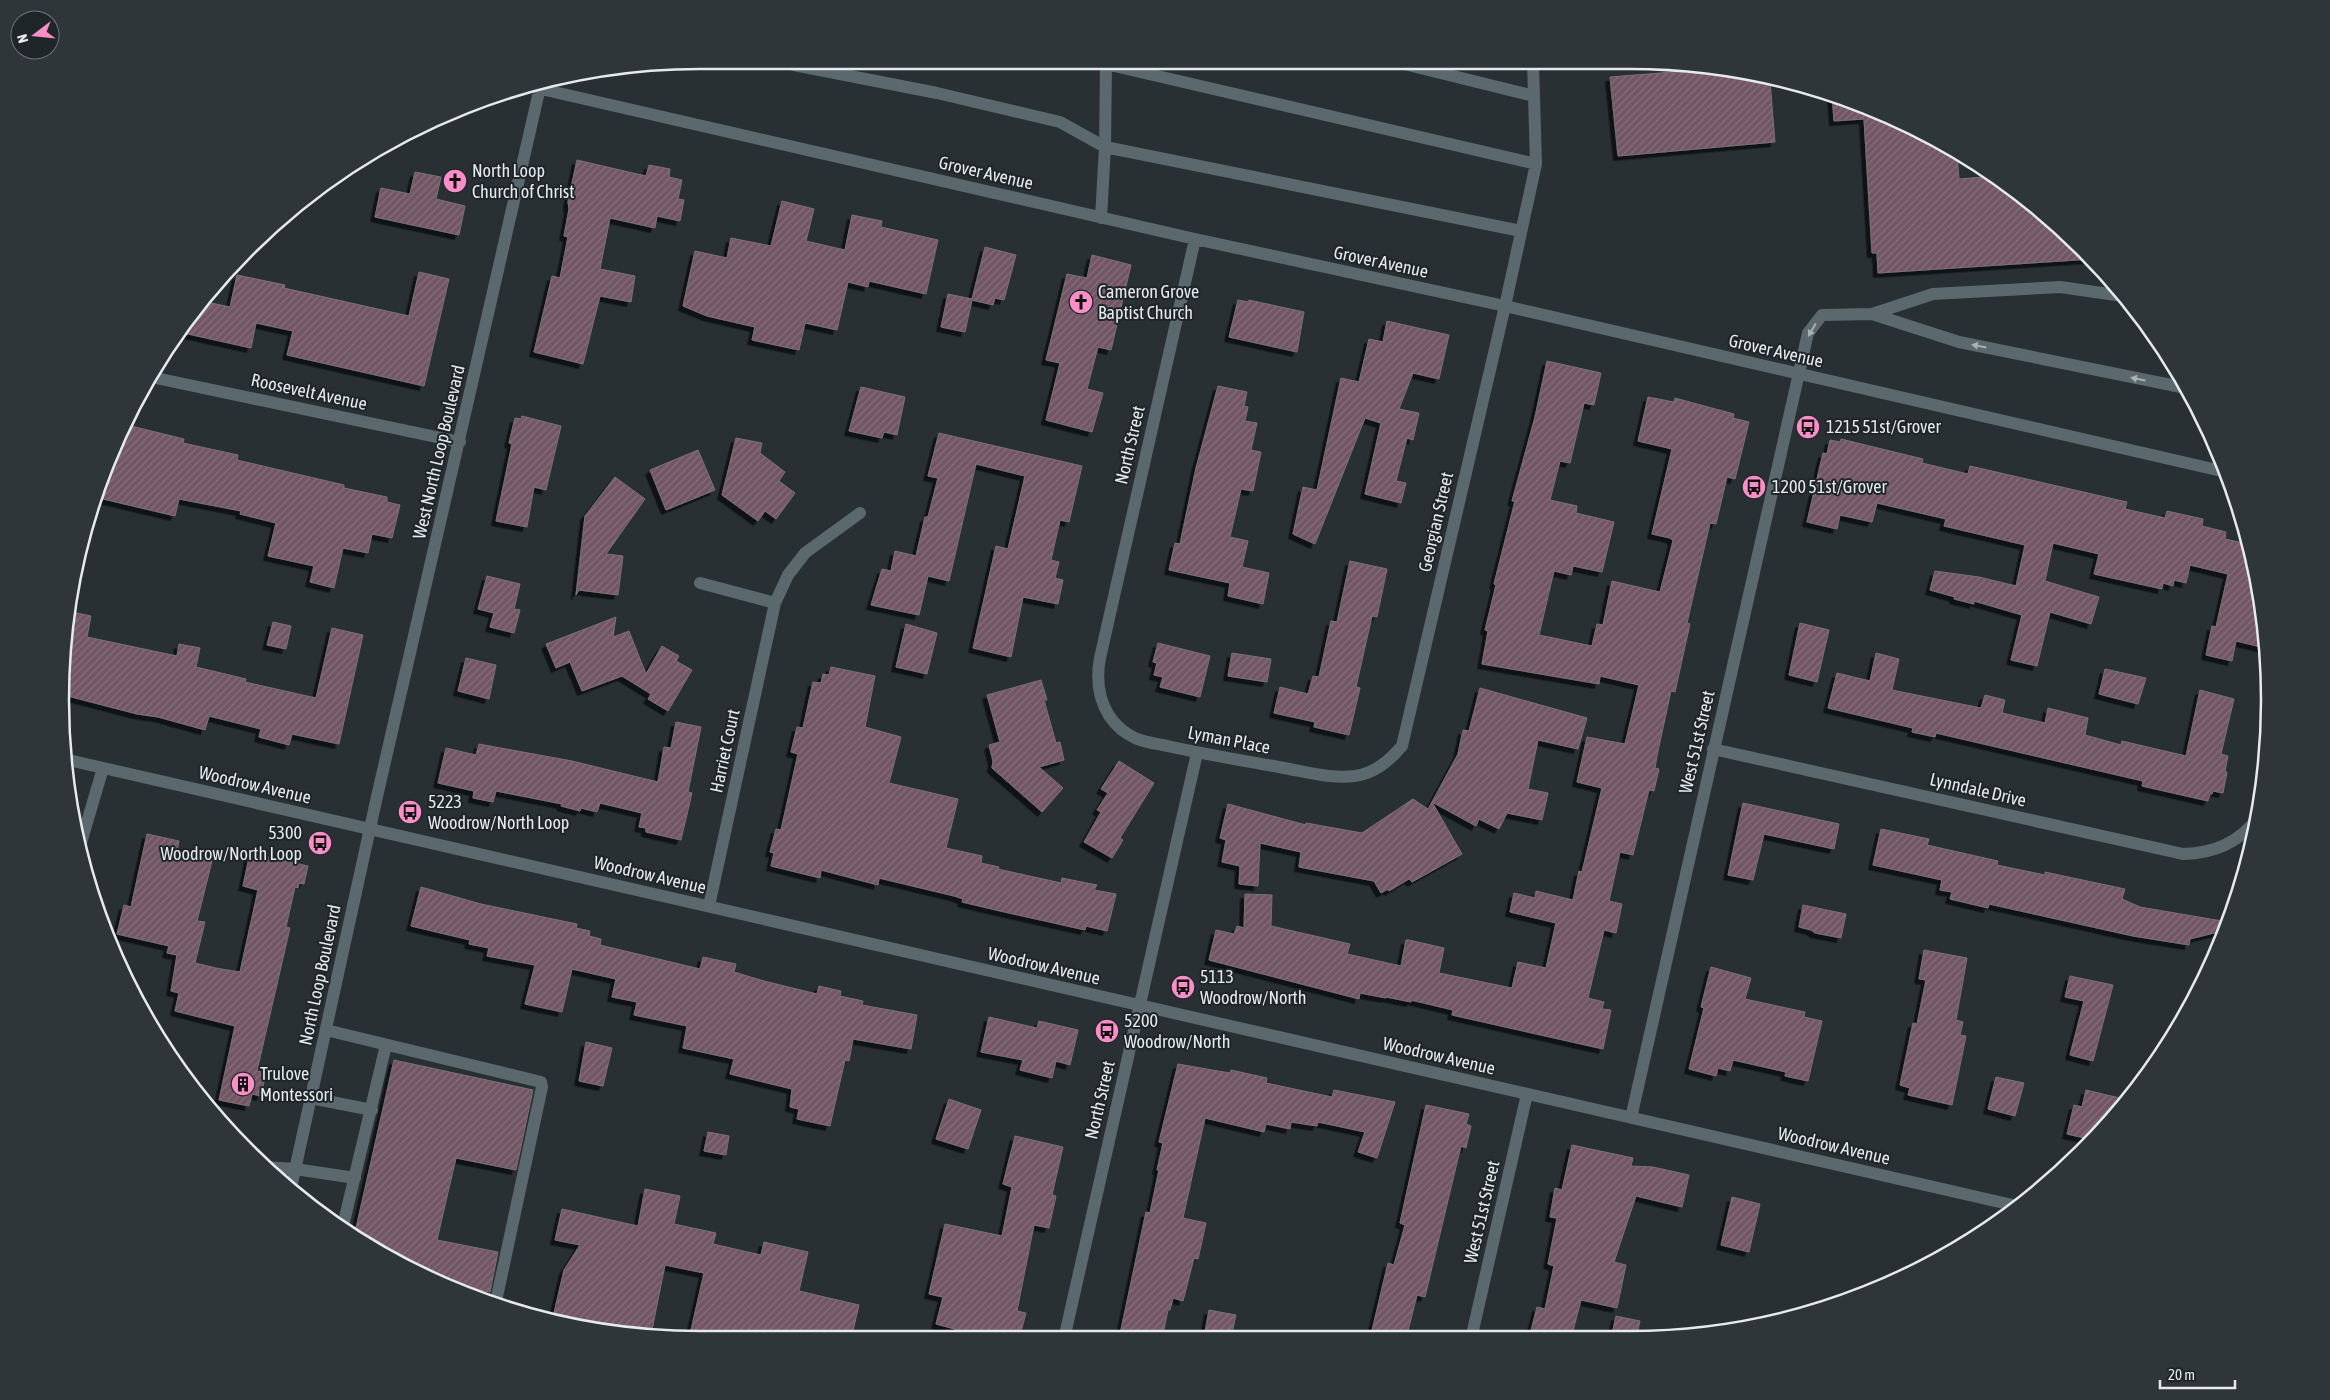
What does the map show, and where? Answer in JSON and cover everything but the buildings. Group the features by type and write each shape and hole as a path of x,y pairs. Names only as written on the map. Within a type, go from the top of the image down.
{"street":[{"path":"814,69 937,93 1060,122 1105,147 1521,231"},
{"path":"1101,218 1105,147 1106,69"},
{"path":"1128,69 1536,164"},
{"path":"1424,69 1534,96"},
{"name":"Georgian Street","path":"1402,746 1505,306 1536,164 1534,69"},
{"name":"Grover Avenue","path":"545,88 1101,218 1505,306 2218,470"},
{"name":"West North Loop Boulevard","path":"370,829 460,442 535,91"},
{"name":"North Street","path":"1100,658 1195,239"},
{"path":"1872,314 1932,294 2060,287 2114,295"},
{"path":"1872,314 1959,342 2178,386"},
{"name":"West 51st Street","path":"1631,1118 1808,333 1822,315 1872,314"},
{"name":"Roosevelt Avenue","path":"157,378 460,442"},
{"name":"Harriet Court","path":"709,906 775,603 788,575 805,553 860,513"},
{"path":"700,583 775,603"},
{"name":"Lyman Place","path":"1100,658 1098,690 1110,718 1121,729 1136,738 1197,752 1342,777 1357,776 1381,766 1402,746"},
{"name":"Lynndale Drive","path":"1713,749 2183,854 2201,853 2218,849 2247,831"},
{"name":"North Street","path":"1066,1331 1197,752"},
{"name":"Woodrow Avenue","path":"72,760 2009,1204"},
{"path":"84,834 103,768"},
{"name":"North Loop Boulevard","path":"292,1182 370,829"},
{"path":"326,1030 540,1082 542,1087 497,1298"},
{"path":"344,1221 386,1045"},
{"name":"West 51st Street","path":"1473,1331 1527,1094"},
{"path":"310,1098 372,1110"},
{"path":"277,1168 355,1178"}],"place":[{"name":"North Loop Church of Christ","path":"455,181"},
{"name":"Cameron Grove Baptist Church","path":"1081,302"},
{"name":"1215 51st/Grover","path":"1808,427"},
{"name":"1200 51st/Grover","path":"1754,487"},
{"name":"5223 Woodrow/North Loop","path":"410,812"},
{"name":"5300 Woodrow/North Loop","path":"320,843"},
{"name":"5113 Woodrow/North","path":"1183,987"},
{"name":"5200 Woodrow/North","path":"1107,1031"},
{"name":"Trulove Montessori","path":"243,1084"}]}
